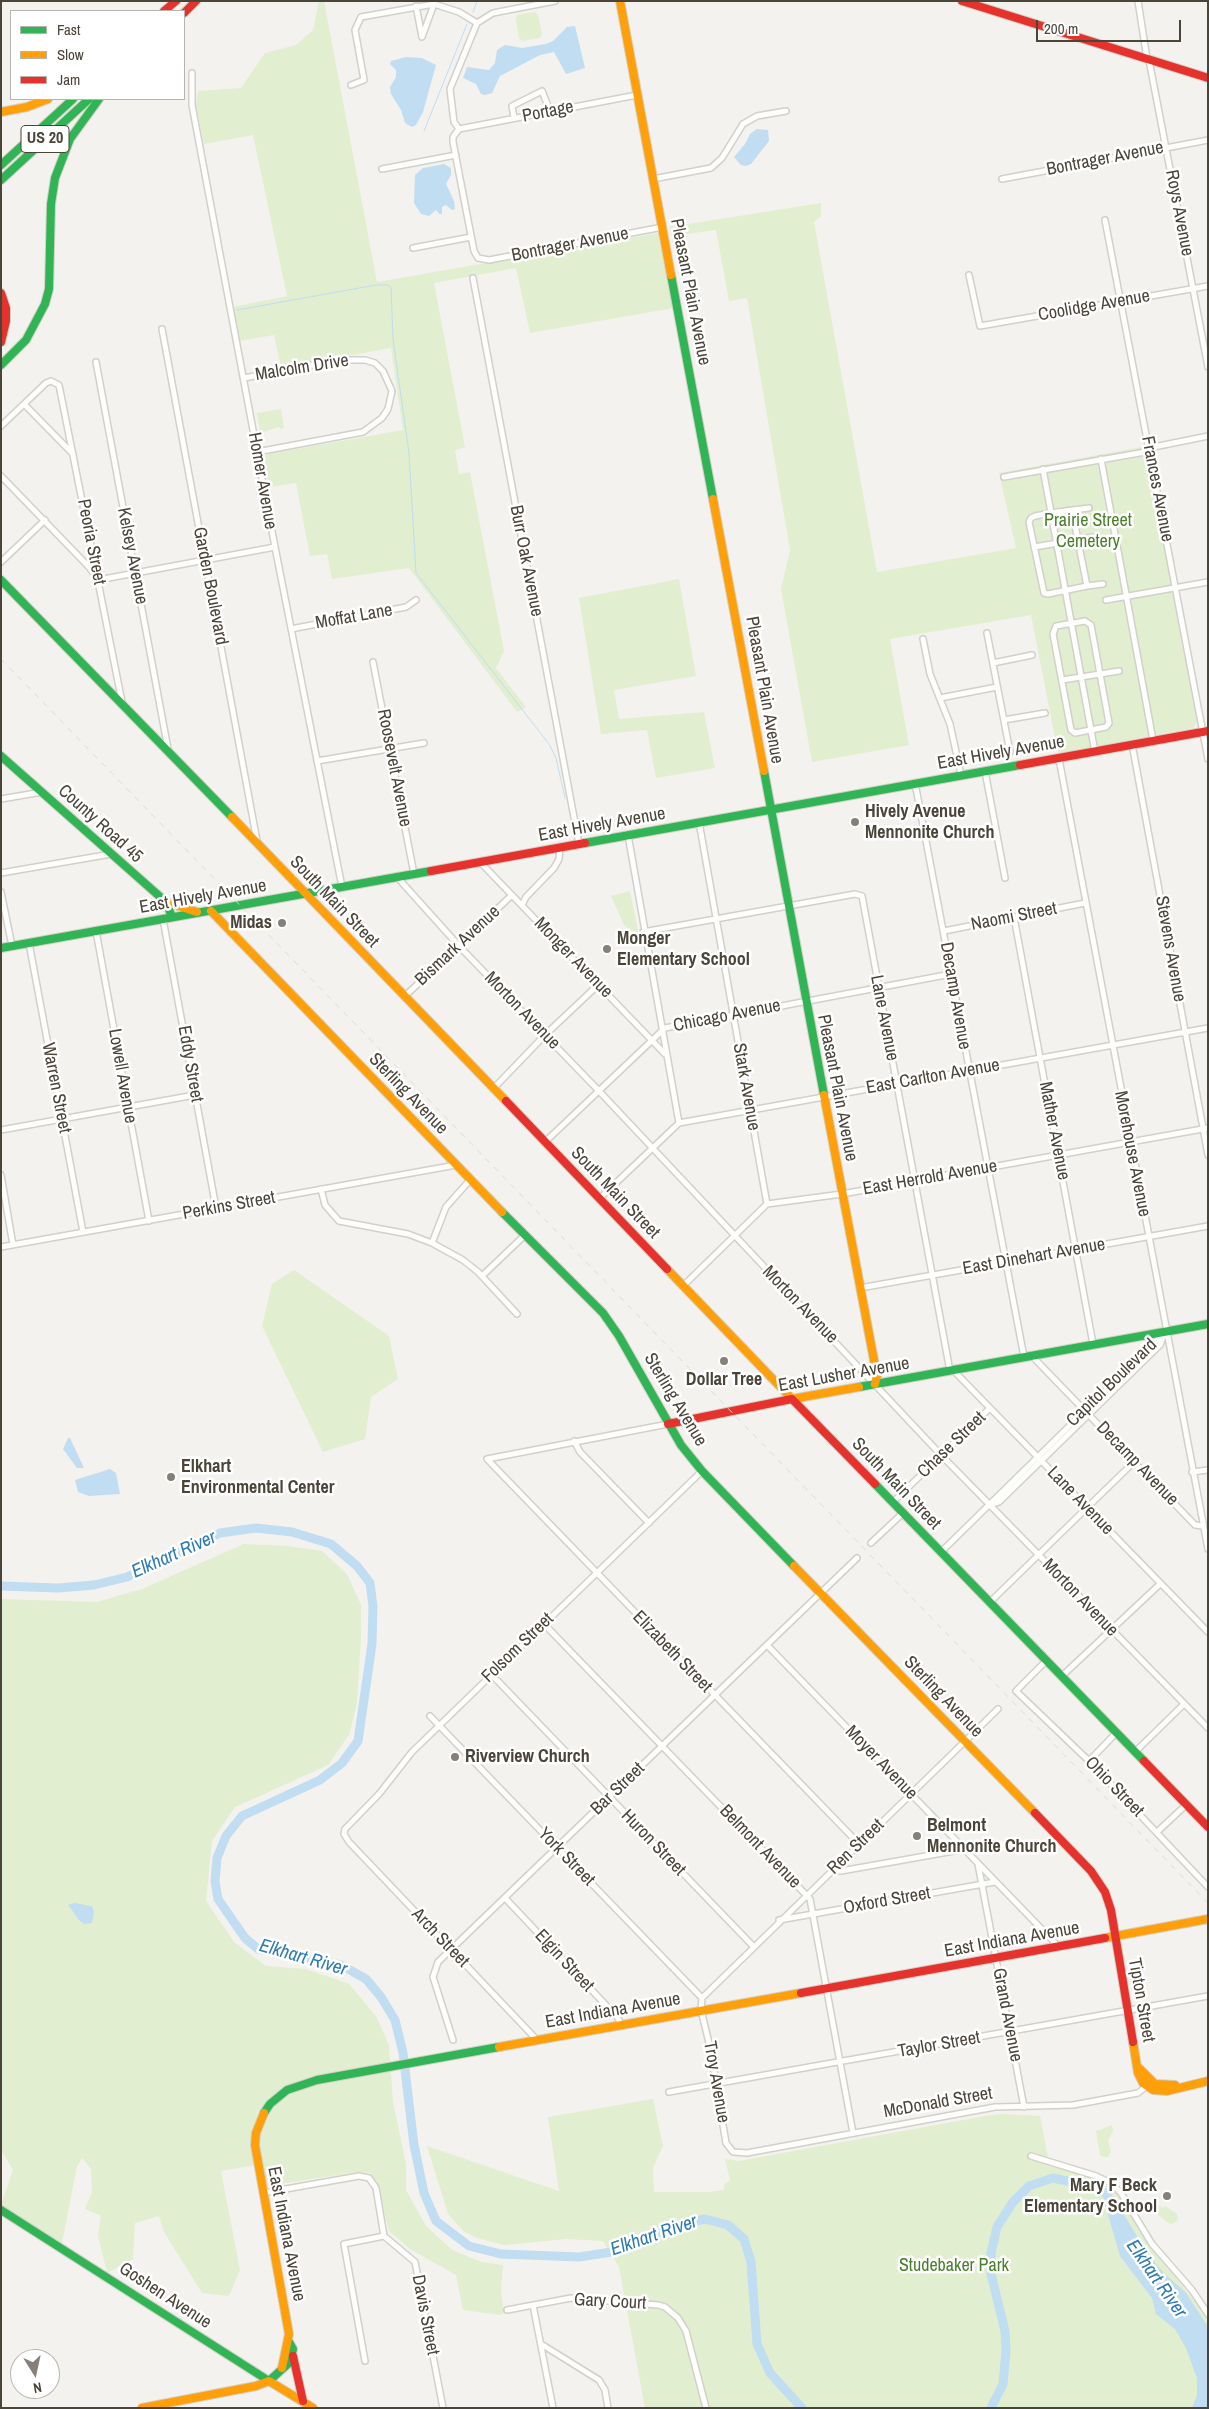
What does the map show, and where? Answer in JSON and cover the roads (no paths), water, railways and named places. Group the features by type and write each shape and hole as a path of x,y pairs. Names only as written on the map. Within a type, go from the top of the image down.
{"main road":[{"path":"165,10 178,1"},
{"path":"169,10 178,1"},
{"path":"185,12 196,1"},
{"name":"Pleasant Plain Avenue","path":"620,1 823,1097 877,1376 875,1384"},
{"path":"962,1 1208,78"},
{"path":"1,112 27,107 45,100"},
{"name":"US 20","path":"1,165 72,100"},
{"name":"US 20","path":"1,180 89,100"},
{"path":"1,365 26,340 45,304 49,284 51,204 55,178 70,139 98,100"},
{"path":"1,293 6,308 6,321 1,342"},
{"name":"South Main Street","path":"1,580 168,750 792,1399 1208,1827"},
{"name":"East Hively Avenue","path":"1,948 985,770 1059,759 1205,731"},
{"name":"County Road 45","path":"1,756 166,902 172,918"},
{"path":"166,902 201,912"},
{"name":"Sterling Avenue","path":"211,911 470,1180 603,1313 619,1336 681,1445 702,1471 1094,1876 1108,1901 1115,1936"},
{"name":"East Lusher Avenue","path":"668,1424 792,1399 1208,1324"},
{"name":"East Indiana Avenue","path":"269,2381 290,2362 293,2356 289,2342 256,2146 260,2122 270,2104 287,2090 302,2084 537,2040 1208,1920"},
{"name":"Tipton Street","path":"1115,1936 1140,2078 1149,2084"},
{"path":"1149,2084 1158,2091 1167,2091 1183,2085 1208,2081"},
{"name":"Goshen Avenue","path":"1,2210 313,2408"},
{"name":"East Indiana Avenue","path":"282,2368 289,2342"},
{"path":"293,2356 303,2401"},
{"path":"142,2408 172,2405 256,2386 269,2381"}],"street":[{"path":"412,248 471,237 453,137 459,129 454,122 450,90 477,23 493,13 523,4 555,1"},
{"name":"Roys Avenue","path":"1138,1 1208,367"},
{"path":"351,85 364,80 355,30 361,18 434,4 459,12 477,23"},
{"path":"416,6 422,37 434,4"},
{"name":"Homer Avenue","path":"192,73 192,105 274,547 342,887"},
{"path":"514,118 512,106 542,92 550,111"},
{"name":"Portage","path":"459,129 638,94"},
{"path":"653,179 711,168 722,158 743,124 757,116 786,111"},
{"name":"Bontrager Avenue","path":"1002,179 1208,140"},
{"path":"382,169 456,155"},
{"name":"Frances Avenue","path":"1105,220 1205,731 1208,759"},
{"name":"Bontrager Avenue","path":"471,237 478,258 489,260 663,227"},
{"name":"Coolidge Avenue","path":"969,275 980,326 1208,286"},
{"name":"Burr Oak Avenue","path":"473,278 579,844"},
{"name":"Garden Boulevard","path":"162,329 257,844"},
{"name":"Malcolm Drive","path":"244,378 352,359 375,363 383,371 390,384 391,400 388,409 382,418 363,432 257,452"},
{"name":"Kelsey Avenue","path":"96,362 168,750"},
{"name":"Peoria Street","path":"24,404 46,383 56,382 62,390 122,704"},
{"path":"1,426 24,404 74,454"},
{"path":"1004,476 1145,452 1149,448 1208,436"},
{"path":"1101,459 1153,740"},
{"path":"1043,469 1095,752"},
{"path":"1,476 45,520 98,580 274,547"},
{"path":"1089,508 1031,518 1034,547 1044,592 1103,584"},
{"path":"1072,510 1086,586"},
{"path":"1,562 45,520"},
{"path":"1034,547 1094,536"},
{"path":"1106,600 1208,582"},
{"name":"Moffat Lane","path":"291,628 406,607 416,600"},
{"path":"1085,621 1091,625 1099,674 1108,723 1106,727 1076,733 1071,730 1053,634 1056,626 1085,621"},
{"path":"987,633 1010,752"},
{"path":"923,640 930,674 952,730 961,775"},
{"path":"993,663 1032,655"},
{"name":"Roosevelt Avenue","path":"373,662 414,874"},
{"path":"1062,680 1119,671"},
{"path":"940,698 997,687"},
{"path":"1004,720 1044,713"},
{"path":"317,761 424,742"},
{"name":"Stevens Avenue","path":"1132,744 1184,1032 1205,1128 1208,1155"},
{"name":"Morehouse Avenue","path":"1059,759 1165,1332 1208,1550"},
{"path":"985,770 1005,878"},
{"name":"Decamp Avenue","path":"915,783 1005,1262 1028,1356 1087,1412 1195,1525 1202,1526"},
{"path":"1,799 42,792"},
{"name":"Stark Avenue","path":"699,822 767,1204"},
{"path":"599,1199 679,1123 628,835"},
{"name":"Bismark Avenue","path":"522,905 526,897 554,868 559,859 560,847"},
{"path":"1,873 111,854"},
{"name":"Monger Avenue","path":"480,862 666,1054"},
{"name":"Morton Avenue","path":"396,877 459,946 599,1091 942,1456 1208,1728"},
{"path":"1,892 12,946"},
{"name":"Lane Avenue","path":"789,907 855,894 862,896 951,1370 1208,1632"},
{"name":"Bismark Avenue","path":"404,996 512,895"},
{"name":"Naomi Street","path":"944,931 1085,903"},
{"path":"644,932 789,907"},
{"name":"Mather Avenue","path":"1014,917 1094,1344"},
{"name":"Eddy Street","path":"163,919 216,1208"},
{"name":"Lowell Avenue","path":"96,931 149,1221"},
{"name":"Warren Street","path":"29,943 83,1232"},
{"name":"Chicago Avenue","path":"545,1142 665,1028 951,974"},
{"path":"493,1089 545,1035 598,985"},
{"name":"East Carlton Avenue","path":"679,1123 1208,1028"},
{"path":"1,1130 195,1095"},
{"name":"East Herrold Avenue","path":"767,1204 842,1194 1205,1128"},
{"name":"Perkins Street","path":"1,1247 456,1164"},
{"path":"1,1175 13,1245"},
{"path":"432,1243 446,1207 470,1180"},
{"path":"321,1189 325,1205 339,1221 408,1234 432,1243 462,1260 482,1276 517,1314"},
{"path":"683,1286 767,1204"},
{"name":"East Dinehart Avenue","path":"860,1288 1208,1226"},
{"path":"482,1276 525,1235"},
{"name":"Capitol Boulevard","path":"941,1552 990,1505 994,1498 1039,1459 1087,1412 1165,1332"},
{"name":"Chase Street","path":"893,1502 989,1409"},
{"name":"East Lusher Avenue","path":"487,1458 668,1424"},
{"path":"574,1441 580,1452 649,1523"},
{"name":"Elizabeth Street","path":"487,1458 596,1574 859,1844"},
{"path":"990,1602 1134,1462"},
{"path":"1192,1472 1208,1470"},
{"name":"Folsom Street","path":"344,1834 348,1825 378,1794 412,1752 702,1471"},
{"path":"871,1543 903,1513"},
{"name":"Bar Street","path":"454,2040 433,1977 438,1962 857,1558"},
{"path":"1062,1676 1160,1584"},
{"name":"Belmont Avenue","path":"544,1624 806,1895 814,1914 854,2133"},
{"name":"Moyer Avenue","path":"767,1645 1058,1946"},
{"name":"Ohio Street","path":"1047,1660 1016,1691 1089,1761 1208,1887"},
{"name":"Huron Street","path":"491,1674 753,1946"},
{"path":"1136,1752 1184,1704"},
{"name":"Ren Street","path":"702,1998 779,1920 998,1709"},
{"name":"York Street","path":"430,1716 702,1998"},
{"path":"1089,1761 1117,1732"},
{"path":"1158,1832 1187,1804"},
{"name":"Arch Street","path":"344,1834 348,1842 537,2040"},
{"path":"833,1870 842,1871 965,1849"},
{"name":"Grand Avenue","path":"978,1864 1024,2107"},
{"name":"Oxford Street","path":"779,1920 995,1882"},
{"name":"Elgin Street","path":"505,1898 618,2018 620,2025"},
{"name":"Taylor Street","path":"669,2092 1208,1996"},
{"path":"701,2010 702,1998"},
{"name":"Troy Avenue","path":"701,2010 717,2084 726,2143 733,2152"},
{"name":"McDonald Street","path":"733,2152 748,2153 986,2109 1073,2105 1138,2093 1149,2084"},
{"path":"1031,2156 1096,2176 1111,2183 1121,2193 1149,2239 1192,2290 1208,2314"},
{"path":"263,2194 359,2176 369,2178 376,2188 384,2236 344,2244 364,2361"},
{"name":"Davis Street","path":"384,2236 415,2262 443,2408"},
{"name":"Gary Court","path":"508,2310 571,2298 658,2304 678,2318 688,2339 706,2408"},
{"path":"533,2305 553,2408"},
{"path":"541,2344 599,2380 605,2390 608,2408"}],"water":[{"path":"575,26 585,68 566,74 554,52 540,55 500,76 492,93 485,95 481,94 476,84 463,78 467,67 489,70 495,63 497,50 505,45 522,48 546,44 553,41 567,27"},
{"path":"406,57 422,58 436,65 423,112 416,125 412,127 405,123 401,110 391,94 390,87 396,77 396,70 390,64 391,61"},
{"path":"757,129 768,130 769,141 751,164 741,165 734,157 745,144 750,134"},
{"path":"444,164 451,168 451,175 446,184 454,201 455,209 452,210 446,205 442,207 442,214 439,214 436,210 429,216 421,214 414,203 415,175 423,168"},
{"path":"68,1438 70,1438 84,1468 77,1468 63,1449"},
{"path":"110,1469 116,1473 120,1494 89,1496 78,1492 75,1480"},
{"path":"74,1903 92,1906 94,1912 92,1923 84,1924 80,1921 68,1905"},
{"path":"1110,2192 1149,2256 1186,2293 1207,2325 1208,2408 1192,2408 1197,2395 1197,2378 1186,2348 1175,2329 1156,2314 1152,2298 1120,2256 1103,2197"}],"waterway":[{"path":"473,12 477,1"},
{"path":"424,131 467,24"},
{"path":"237,310 376,285 388,285 391,288 393,339 409,453 416,573 549,744 556,758 565,798"},
{"name":"Elkhart River","path":"1,1586 58,1588 94,1585 127,1577 220,1533 256,1528 292,1532 331,1544 357,1566 370,1583 373,1606 372,1644 358,1741 342,1763 320,1780 242,1816 226,1836 217,1858 215,1881 218,1899 245,1938 258,1949 341,1965 366,1979 381,1997 395,2020 403,2053 414,2145 424,2193 436,2221 469,2246 501,2254 579,2257 618,2251 675,2226 705,2219 728,2225 744,2239 751,2262 757,2344 770,2373 802,2408"},
{"name":"Elkhart River","path":"991,2408 1003,2384 1006,2351 1005,2331 991,2274 991,2253 997,2227 1013,2202 1029,2186 1053,2178 1077,2183 1106,2193 1111,2203"}],"railway":[{"path":"1,659 1208,1903"}],"place":[{"name":"Hively Avenue Mennonite Church","path":"855,822"},
{"name":"Midas","path":"282,923"},
{"name":"Monger Elementary School","path":"607,949"},
{"name":"Dollar Tree","path":"724,1361"},
{"name":"Elkhart Environmental Center","path":"171,1477"},
{"name":"Riverview Church","path":"455,1757"},
{"name":"Belmont Mennonite Church","path":"917,1836"},
{"name":"Mary F Beck Elementary School","path":"1167,2196"}],"park label":[{"name":"Prairie Street Cemetery","path":"1088,531"},
{"name":"Studebaker Park","path":"954,2266"}]}
